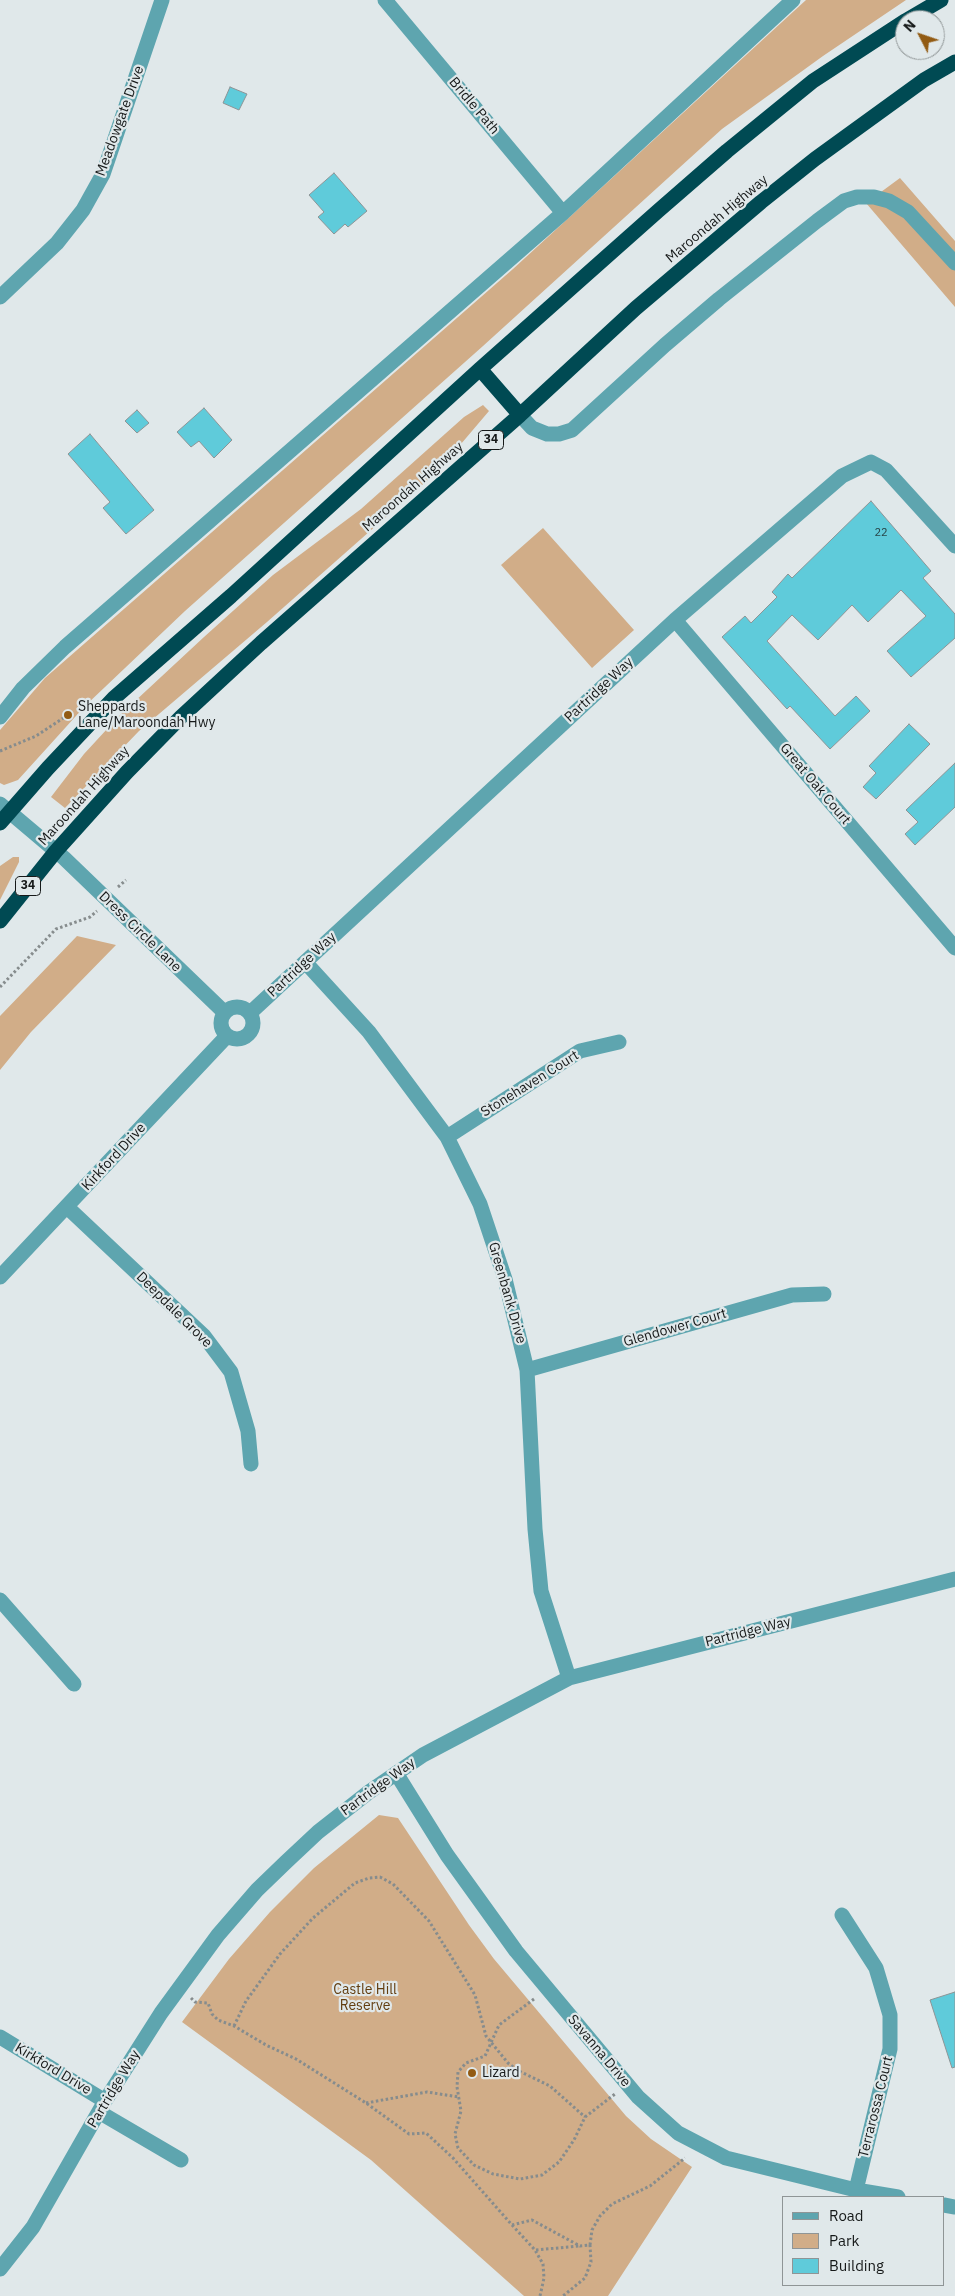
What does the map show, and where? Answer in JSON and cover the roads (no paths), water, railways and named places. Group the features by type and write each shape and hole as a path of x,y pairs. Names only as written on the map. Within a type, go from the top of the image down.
{"highway":[{"path":"924,10 941,0"},
{"path":"3,813 114,698 231,596 480,369 727,151 813,81 895,28"},
{"name":"Maroondah Highway","path":"0,921 56,851 127,772 181,717 260,643 520,415 636,308 761,202 815,159 924,80 955,62"},
{"path":"480,369 520,415"}],"street":[{"name":"Meadowgate Drive","path":"0,297 57,244 83,210 99,181 162,0"},
{"name":"Bridle Path","path":"385,0 563,213"},
{"path":"0,717 24,688 65,647 563,213 793,0"},
{"path":"520,415 532,428 547,434 559,434 572,430 719,300 844,201 857,197 874,197 889,201 908,212 955,263"},
{"name":"Partridge Way","path":"250,1013 675,620 842,476 871,462 886,470 901,484 955,546"},
{"name":"Great Oak Court","path":"675,620 955,948"},
{"name":"Dress Circle Lane","path":"3,813 56,851 224,1012"},
{"name":"Greenbank Drive","path":"306,963 369,1032 447,1137 483,1214 506,1279 527,1370 535,1529 541,1591 569,1678"},
{"path":"237,1007 250,1013 253,1023 250,1032 237,1039 227,1036 221,1028 220,1022 224,1012 237,1007"},
{"name":"Kirkford Drive","path":"0,1277 227,1036"},
{"name":"Stonehaven Court","path":"447,1137 580,1051 619,1042"},
{"name":"Deepdale Grove","path":"67,1208 204,1336 231,1372 248,1431 251,1464"},
{"name":"Glendower Court","path":"527,1370 792,1295 824,1294"},
{"name":"Partridge Way","path":"0,2270 33,2227 102,2106 161,2013 218,1935 257,1890 318,1832 396,1773 423,1755 569,1678 955,1579"},
{"path":"0,1600 74,1684"},
{"name":"Savanna Drive","path":"396,1773 447,1855 495,1923 546,1989 638,2097 678,2133 726,2158 856,2190 892,2196"},
{"name":"Terrarossa Court","path":"842,1916 876,1968 890,2015 890,2049 856,2190"},
{"name":"Kirkford Drive","path":"0,2037 181,2160"}],"place":[{"name":"Sheppards Lane/Maroondah Hwy","path":"68,715"},
{"name":"Lizard","path":"472,2073"}],"park label":[{"name":"Castle Hill Reserve","path":"365,1998"}]}
